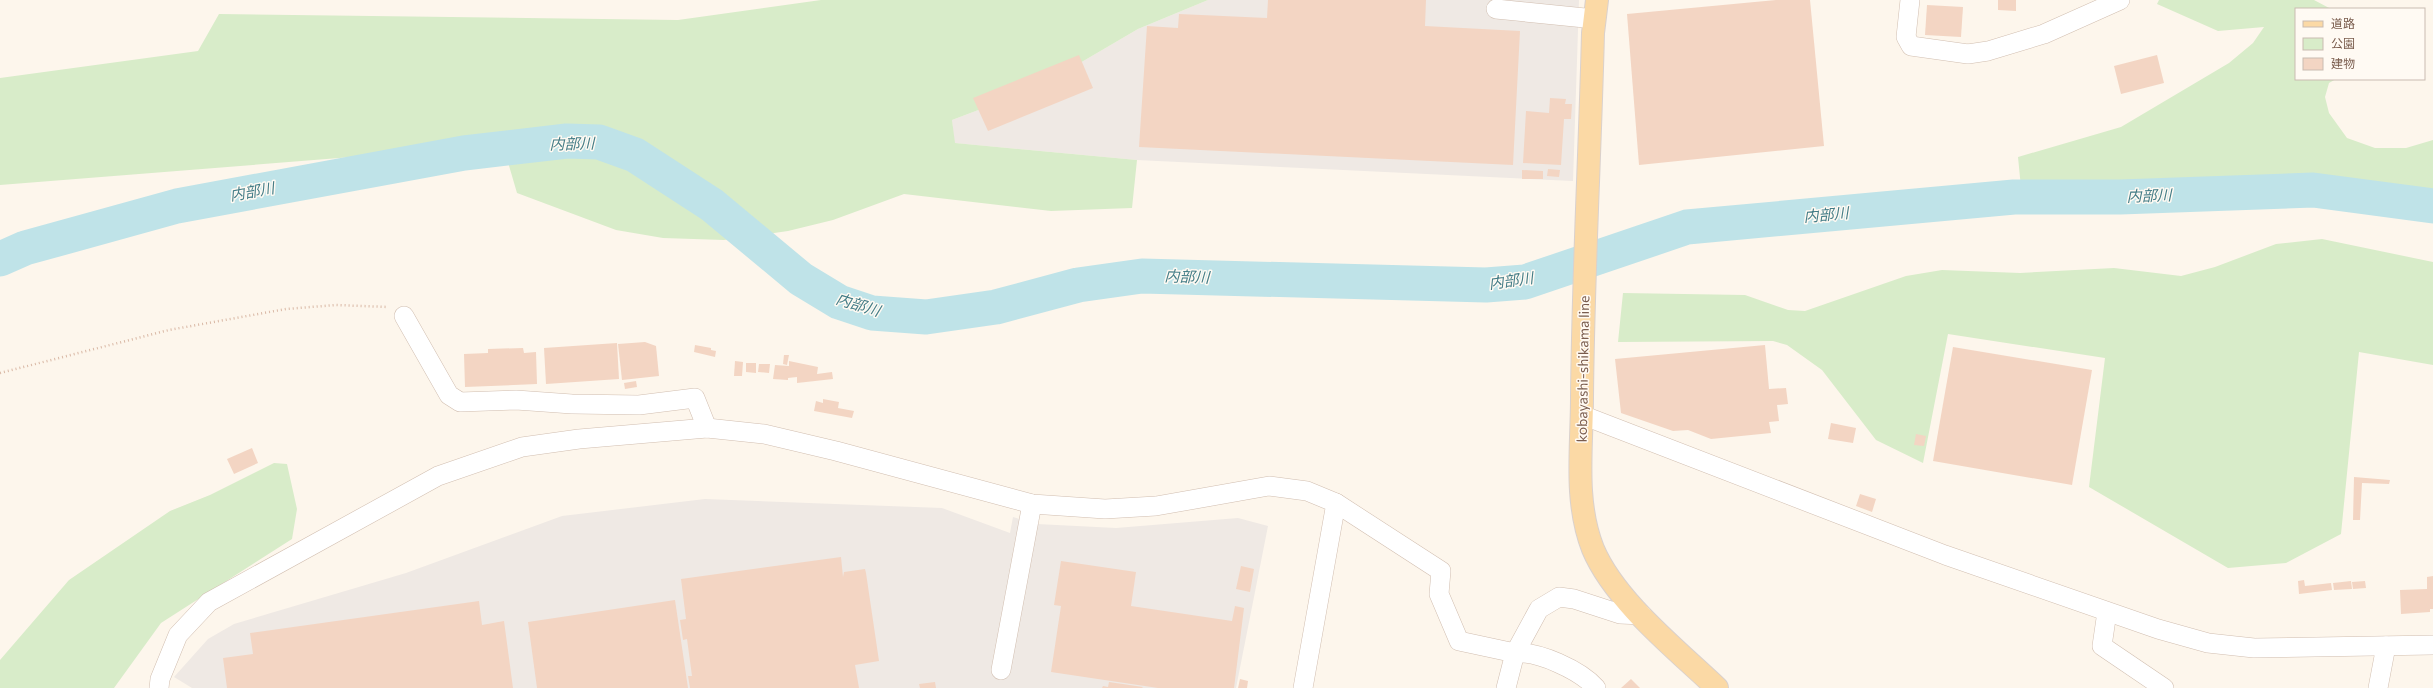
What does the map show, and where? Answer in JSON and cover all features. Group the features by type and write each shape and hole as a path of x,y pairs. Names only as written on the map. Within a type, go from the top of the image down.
{"main road":[{"name":"kobayashi-shikama line","path":"1596,9 1582,355 1581,489 1584,519 1593,549 1607,576 1642,615 1717,688"}],"street":[{"path":"1910,0 1906,37 1911,46 1968,54 1988,51 2044,34 2120,0"},
{"path":"1496,9 1596,9"},
{"path":"404,316 449,395 460,402 516,400 572,404 639,405 695,398 707,428"},
{"path":"1582,415 1945,555 2107,612 2158,629 2208,643 2254,648 2433,645"},
{"path":"159,688 160,679 178,635 209,602 438,476 522,447 579,439 707,428 764,434 1032,504 1105,509 1156,506 1269,486 1308,491 1336,503 1441,571 1439,594 1458,641 1515,653 1534,654 1581,675 1596,688"},
{"path":"1303,688 1336,503"},
{"path":"1001,670 1032,504"},
{"path":"1506,688 1515,653 1539,609 1559,597 1574,599 1620,614 1642,615"},
{"path":"2107,612 2102,646 2164,688"},
{"path":"2378,688 2386,646"}],"path":[{"path":"0,373 169,330 286,308 336,305 387,307 404,316"}],"shaded area":[{"path":"1208,0 1579,0 1573,181 1137,160 954,143 952,120 1039,87 1138,29"},
{"path":"705,499 942,508 1010,533 1013,517 1037,524 1116,528 1238,518 1268,526 1236,688 192,688 174,677 208,639 234,624 406,573 562,516"}],"green space":[{"path":"821,0 1208,0 1138,29 1039,87 952,120 955,143 1137,160 1132,208 1051,211 904,194 833,220 788,231 724,240 663,238 616,230 517,193 503,145 0,185 0,78 198,51 219,14 678,20"},
{"path":"2159,0 2314,0 2329,8 2295,8 2295,80 2334,80 2329,83 2325,97 2329,113 2347,138 2375,148 2406,148 2433,140 2433,196 2292,190 2022,198 2018,157 2121,127 2229,63 2253,43 2264,27 2218,31 2157,4"},
{"path":"2322,239 2433,262 2433,365 2359,352 2341,534 2286,563 2228,568 2089,487 2105,358 1948,334 1923,463 1876,440 1822,370 1787,345 1773,341 1618,342 1623,293 1745,295 1788,310 1805,311 1906,276 1942,270 2020,273 2114,268 2181,276 2215,267 2276,244"},
{"path":"274,463 287,464 297,509 292,539 161,623 114,688 0,688 0,660 69,580 170,511 210,495"}],"building":[{"path":"1268,0 1426,0 1425,26 1520,31 1513,165 1139,147 1147,26 1178,28 1179,14 1267,18"},
{"path":"1776,0 1810,0 1824,146 1639,165 1627,14"},
{"path":"1998,0 2016,0 2016,11 1998,10"},
{"path":"1927,5 1963,7 1961,37 1925,35"},
{"path":"1079,55 1093,88 988,131 973,98"},
{"path":"2157,55 2164,83 2121,94 2114,66"},
{"path":"1550,98 1566,99 1565,104 1572,104 1571,119 1564,119 1561,165 1523,163 1526,111 1549,113"},
{"path":"1548,169 1560,170 1559,177 1547,176"},
{"path":"1522,170 1543,171 1543,179 1522,179"},
{"path":"645,342 656,346 659,376 622,380 618,344"},
{"path":"617,343 619,379 546,384 544,348"},
{"path":"695,345 711,348 711,350 716,351 715,357 694,352"},
{"path":"1765,345 1769,389 1786,388 1788,404 1777,405 1779,421 1769,422 1771,433 1711,439 1688,430 1673,431 1621,413 1615,359"},
{"path":"1953,347 2092,370 2072,485 1933,461"},
{"path":"523,348 524,353 536,352 537,384 465,387 464,354 488,353 488,349"},
{"path":"784,355 789,355 787,365 783,364"},
{"path":"735,361 743,362 742,376 734,376"},
{"path":"789,361 818,367 817,374 832,372 833,379 797,383 797,377 788,378 788,380 773,379 775,365 789,366"},
{"path":"746,363 756,363 756,373 746,372"},
{"path":"759,364 770,364 769,373 758,372"},
{"path":"636,381 637,387 625,389 624,383"},
{"path":"823,399 839,402 838,408 854,411 852,418 814,411 816,401 823,403"},
{"path":"1831,423 1856,428 1853,443 1828,439"},
{"path":"1916,434 1926,436 1924,446 1914,445"},
{"path":"252,448 258,463 234,474 227,459"},
{"path":"2354,477 2390,480 2389,484 2362,483 2360,520 2353,520"},
{"path":"1860,494 1876,499 1872,512 1856,506"},
{"path":"841,557 843,577 844,572 865,569 879,661 855,665 859,688 690,688 688,676 692,676 687,639 683,640 680,620 686,619 681,579"},
{"path":"1061,561 1136,572 1131,606 1232,621 1235,606 1244,608 1234,688 1158,688 1051,672 1061,606 1054,605"},
{"path":"1241,566 1254,569 1250,592 1236,589"},
{"path":"2433,576 2433,609 2430,609 2430,612 2401,614 2400,590 2427,589 2427,577"},
{"path":"2304,580 2305,586 2331,583 2332,590 2299,594 2298,581"},
{"path":"2351,581 2352,589 2334,590 2333,583"},
{"path":"2365,581 2366,588 2353,589 2352,582"},
{"path":"675,600 688,688 537,688 528,622"},
{"path":"479,601 482,625 504,621 513,688 227,688 223,658 253,654 250,633"},
{"path":"1240,679 1248,681 1247,688 1238,688"},
{"path":"1631,679 1640,688 1621,688"},
{"path":"935,682 936,688 920,688 919,684"},
{"path":"1109,682 1143,687 1102,688 1103,686 1108,687"}],"waterway":[{"name":"内部川","path":"0,259 25,248 177,206 464,153 567,141 599,142 635,155 712,205 801,279 839,302 872,313 926,317 996,307 1078,285 1142,276 1486,285 1525,282 1687,227 2014,197 2120,197 2313,190 2433,206"}]}
